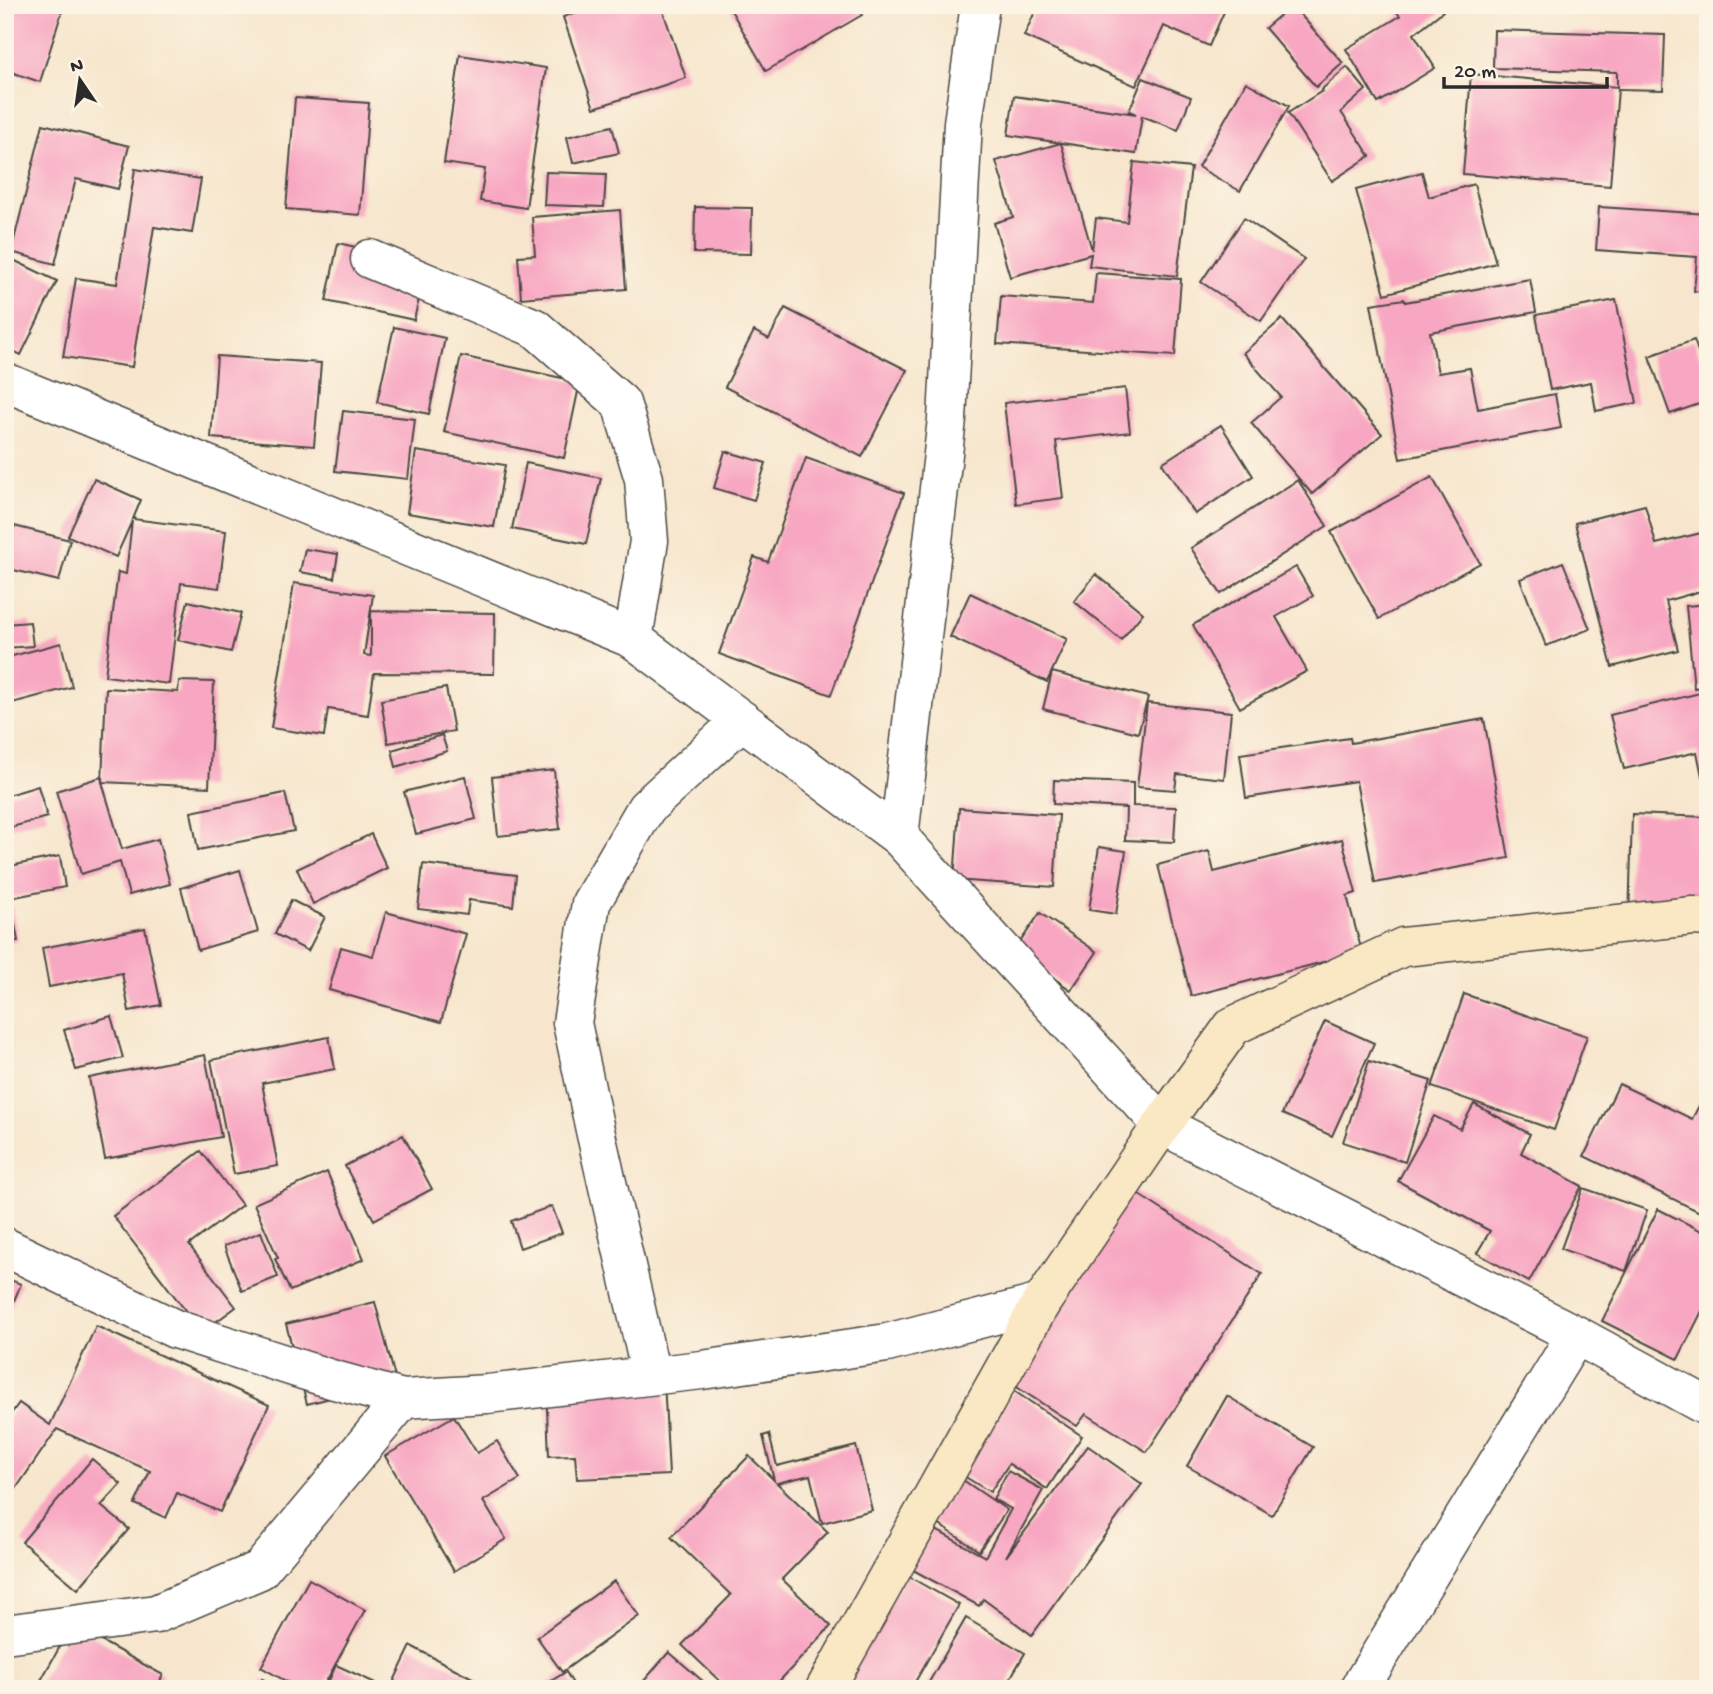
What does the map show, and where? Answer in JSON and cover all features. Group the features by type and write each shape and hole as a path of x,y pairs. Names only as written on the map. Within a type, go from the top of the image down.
{"street":[{"path":"899,837 947,419 963,123 980,5"},
{"path":"370,259 535,328 621,403 644,479 649,541 633,639"},
{"path":"5,382 633,639 899,837 1162,1125 1576,1335 1708,1407"},
{"path":"650,1375 572,1024 591,903 646,808 742,720"},
{"path":"825,1689 1041,1304 1162,1125 1233,1026 1403,947 1708,916"},
{"path":"5,1247 175,1329 331,1380 403,1399 487,1394 702,1370 887,1343 1041,1304"},
{"path":"1359,1689 1576,1335"},
{"path":"5,1634 156,1614 260,1570 403,1399"}],"building":[{"path":"11,5 64,5 40,82 5,70 5,24"},
{"path":"598,5 661,5 686,78 594,108 563,17"},
{"path":"728,5 856,5 862,15 766,71"},
{"path":"1038,5 1227,5 1209,46 1164,26 1136,86 1024,36"},
{"path":"1292,5 1343,63 1316,87 1265,28"},
{"path":"1439,5 1443,11 1414,34 1435,68 1378,103 1346,49 1400,16 1393,7"},
{"path":"1494,30 1665,35 1663,90 1618,89 1610,186 1463,174 1471,74 1617,87 1617,72 1493,68"},
{"path":"460,55 546,68 526,208 480,201 485,169 444,163"},
{"path":"1347,67 1366,90 1341,112 1370,156 1332,181 1288,113 1322,91"},
{"path":"1143,78 1191,97 1178,130 1142,116 1136,154 1008,135 1014,96 1136,114 1129,111"},
{"path":"1246,82 1289,106 1240,191 1198,167"},
{"path":"295,98 369,103 360,215 286,209"},
{"path":"43,124 129,146 118,189 76,179 55,264 11,252"},
{"path":"612,126 619,153 573,163 567,137"},
{"path":"1061,143 1092,250 1096,218 1127,222 1134,162 1191,168 1177,276 1089,266 1091,254 1010,277 994,223 1013,217 996,161"},
{"path":"135,169 201,179 192,233 154,227 132,367 63,357 76,278 117,284"},
{"path":"546,172 606,174 604,207 544,205"},
{"path":"1422,172 1429,197 1474,184 1496,263 1385,294 1356,190"},
{"path":"695,207 752,208 751,254 694,253"},
{"path":"1599,207 1708,214 1708,292 1694,291 1697,257 1596,250"},
{"path":"620,210 626,289 521,298 518,256 535,255 532,217"},
{"path":"1244,218 1304,259 1261,321 1201,282"},
{"path":"338,243 427,263 414,320 326,301"},
{"path":"5,256 57,281 21,355 5,347"},
{"path":"1096,273 1181,279 1175,356 997,344 1001,296 1093,303"},
{"path":"1530,279 1536,312 1430,332 1438,373 1470,368 1478,409 1555,394 1561,428 1400,459 1371,304 1404,299 1405,302"},
{"path":"1616,300 1637,403 1596,411 1591,382 1550,390 1536,315"},
{"path":"785,308 907,370 862,457 725,387 754,331 769,339"},
{"path":"1282,319 1382,434 1312,494 1251,423 1281,397 1243,353"},
{"path":"394,327 445,338 429,414 377,402"},
{"path":"1694,340 1708,380 1708,401 1670,414 1649,356"},
{"path":"217,356 321,363 314,446 211,438"},
{"path":"461,356 580,382 564,458 444,432"},
{"path":"1125,388 1130,432 1056,441 1063,498 1016,504 1004,403"},
{"path":"343,411 415,419 408,479 335,471"},
{"path":"1221,425 1253,476 1195,514 1162,463"},
{"path":"416,451 505,465 494,527 407,513"},
{"path":"725,451 766,463 754,500 714,488"},
{"path":"806,458 904,493 831,695 719,654 754,557 768,562"},
{"path":"526,463 601,478 586,544 512,529"},
{"path":"1432,477 1480,563 1379,619 1331,532"},
{"path":"94,479 141,500 133,519 226,531 219,588 181,583 169,684 105,676 118,572 126,574 132,521 116,557 68,536"},
{"path":"1298,480 1327,526 1221,594 1191,548"},
{"path":"1645,505 1656,544 1701,533 1708,559 1708,589 1666,601 1678,650 1612,667 1575,523"},
{"path":"14,526 70,540 59,581 5,568 5,556"},
{"path":"305,549 338,554 334,578 300,572"},
{"path":"1563,562 1590,629 1546,646 1520,579"},
{"path":"1296,567 1313,596 1276,617 1307,671 1240,708 1193,625"},
{"path":"1096,574 1143,613 1121,640 1074,601"},
{"path":"294,583 373,595 364,655 371,656 371,611 495,613 494,674 374,673 368,715 328,709 324,736 271,728"},
{"path":"970,593 1067,639 1047,682 950,637"},
{"path":"188,601 241,613 231,652 178,640"},
{"path":"1708,604 1708,686 1694,688 1686,606"},
{"path":"30,622 33,646 5,648 5,624"},
{"path":"61,643 72,687 5,705 5,658"},
{"path":"1052,672 1148,697 1138,733 1043,709"},
{"path":"179,681 214,682 209,787 102,782 122,849 158,839 170,884 129,895 120,862 81,874 56,791 101,777 102,781 106,688 178,692"},
{"path":"446,688 454,731 388,743 381,700"},
{"path":"1708,691 1708,775 1702,776 1697,752 1624,769 1610,715"},
{"path":"1147,703 1231,712 1224,779 1177,774 1175,790 1137,787"},
{"path":"1484,719 1509,858 1375,883 1356,781 1246,798 1240,754 1350,738 1351,743"},
{"path":"442,735 447,751 396,767 392,750"},
{"path":"554,770 560,829 498,836 492,777"},
{"path":"465,776 476,819 416,834 404,792"},
{"path":"1054,780 1133,783 1133,806 1176,807 1174,842 1125,840 1126,808 1053,804"},
{"path":"38,786 47,817 5,829 5,796"},
{"path":"285,793 294,831 198,850 191,812"},
{"path":"959,808 1059,815 1054,887 954,880"},
{"path":"1632,814 1708,817 1708,925 1629,923"},
{"path":"371,834 387,868 313,904 297,869"},
{"path":"1342,839 1356,893 1347,896 1362,952 1191,996 1158,865 1209,851 1214,872"},
{"path":"1099,847 1126,851 1116,914 1089,910"},
{"path":"60,856 65,887 10,898 18,941 5,944 5,867"},
{"path":"423,864 516,875 513,906 469,900 467,915 418,909"},
{"path":"240,870 258,932 198,950 181,888"},
{"path":"291,900 325,917 308,951 275,934"},
{"path":"386,912 466,934 441,1022 329,990 341,947 373,956"},
{"path":"1040,913 1097,952 1071,990 1014,951"},
{"path":"145,928 161,1005 129,1011 122,973 49,987 42,948"},
{"path":"1464,994 1587,1036 1554,1130 1432,1087"},
{"path":"111,1016 123,1058 76,1070 64,1030"},
{"path":"1325,1021 1374,1043 1332,1136 1282,1114"},
{"path":"329,1037 335,1069 262,1083 278,1166 234,1174 211,1060"},
{"path":"205,1055 221,1137 105,1159 89,1078"},
{"path":"1369,1061 1431,1081 1405,1162 1343,1142"},
{"path":"1619,1084 1692,1119 1702,1100 1708,1103 1708,1216 1584,1156"},
{"path":"1474,1104 1530,1134 1521,1153 1582,1186 1529,1282 1477,1253 1490,1231 1398,1181 1434,1116 1460,1129"},
{"path":"403,1135 432,1189 374,1220 345,1166"},
{"path":"201,1151 242,1205 189,1245 236,1307 202,1332 113,1216"},
{"path":"327,1172 364,1259 290,1291 254,1204"},
{"path":"1583,1188 1647,1210 1626,1271 1561,1249"},
{"path":"1133,1191 1262,1274 1147,1452 1086,1414 1077,1426 1009,1382"},
{"path":"552,1206 562,1233 520,1248 511,1221"},
{"path":"1658,1209 1708,1234 1708,1309 1704,1307 1678,1359 1602,1321"},
{"path":"261,1232 278,1277 242,1291 224,1246"},
{"path":"5,1278 21,1284 5,1322"},
{"path":"375,1302 396,1381 307,1404 286,1324"},
{"path":"96,1326 269,1405 220,1512 177,1493 166,1518 135,1504 150,1471 57,1429 15,1490 5,1483 5,1422 19,1403 50,1425"},
{"path":"664,1380 669,1475 577,1479 575,1455 549,1456 546,1386"},
{"path":"1014,1391 1082,1436 1047,1489 1009,1464 990,1492 959,1473"},
{"path":"1227,1396 1313,1447 1272,1515 1187,1466"},
{"path":"454,1416 477,1453 497,1441 520,1479 483,1501 506,1539 454,1571 385,1456"},
{"path":"769,1434 777,1466 856,1446 872,1510 822,1523 810,1475 777,1483 828,1532 782,1579 831,1626 772,1689 728,1689 682,1645 731,1595 671,1537 749,1456 774,1480 763,1436"},
{"path":"1088,1446 1142,1484 1032,1635 983,1599 979,1606 904,1565 927,1525 985,1557 1011,1509 993,1499 1008,1471 1043,1490 1006,1557"},
{"path":"92,1459 121,1484 101,1506 129,1529 78,1589 22,1542"},
{"path":"960,1478 1007,1510 979,1551 932,1520"},
{"path":"906,1575 959,1605 911,1689 840,1689"},
{"path":"309,1579 365,1610 322,1689 300,1689 261,1667"},
{"path":"614,1581 639,1616 562,1672 537,1637"},
{"path":"966,1618 1025,1653 1004,1689 925,1689"},
{"path":"72,1625 163,1675 156,1689 36,1689"},
{"path":"411,1646 486,1685 484,1689 390,1689"},
{"path":"669,1652 712,1689 637,1689"},
{"path":"336,1665 382,1686 381,1689 325,1689"},
{"path":"566,1672 576,1689 538,1689"},
{"path":"262,1679 282,1689 257,1689"}]}
